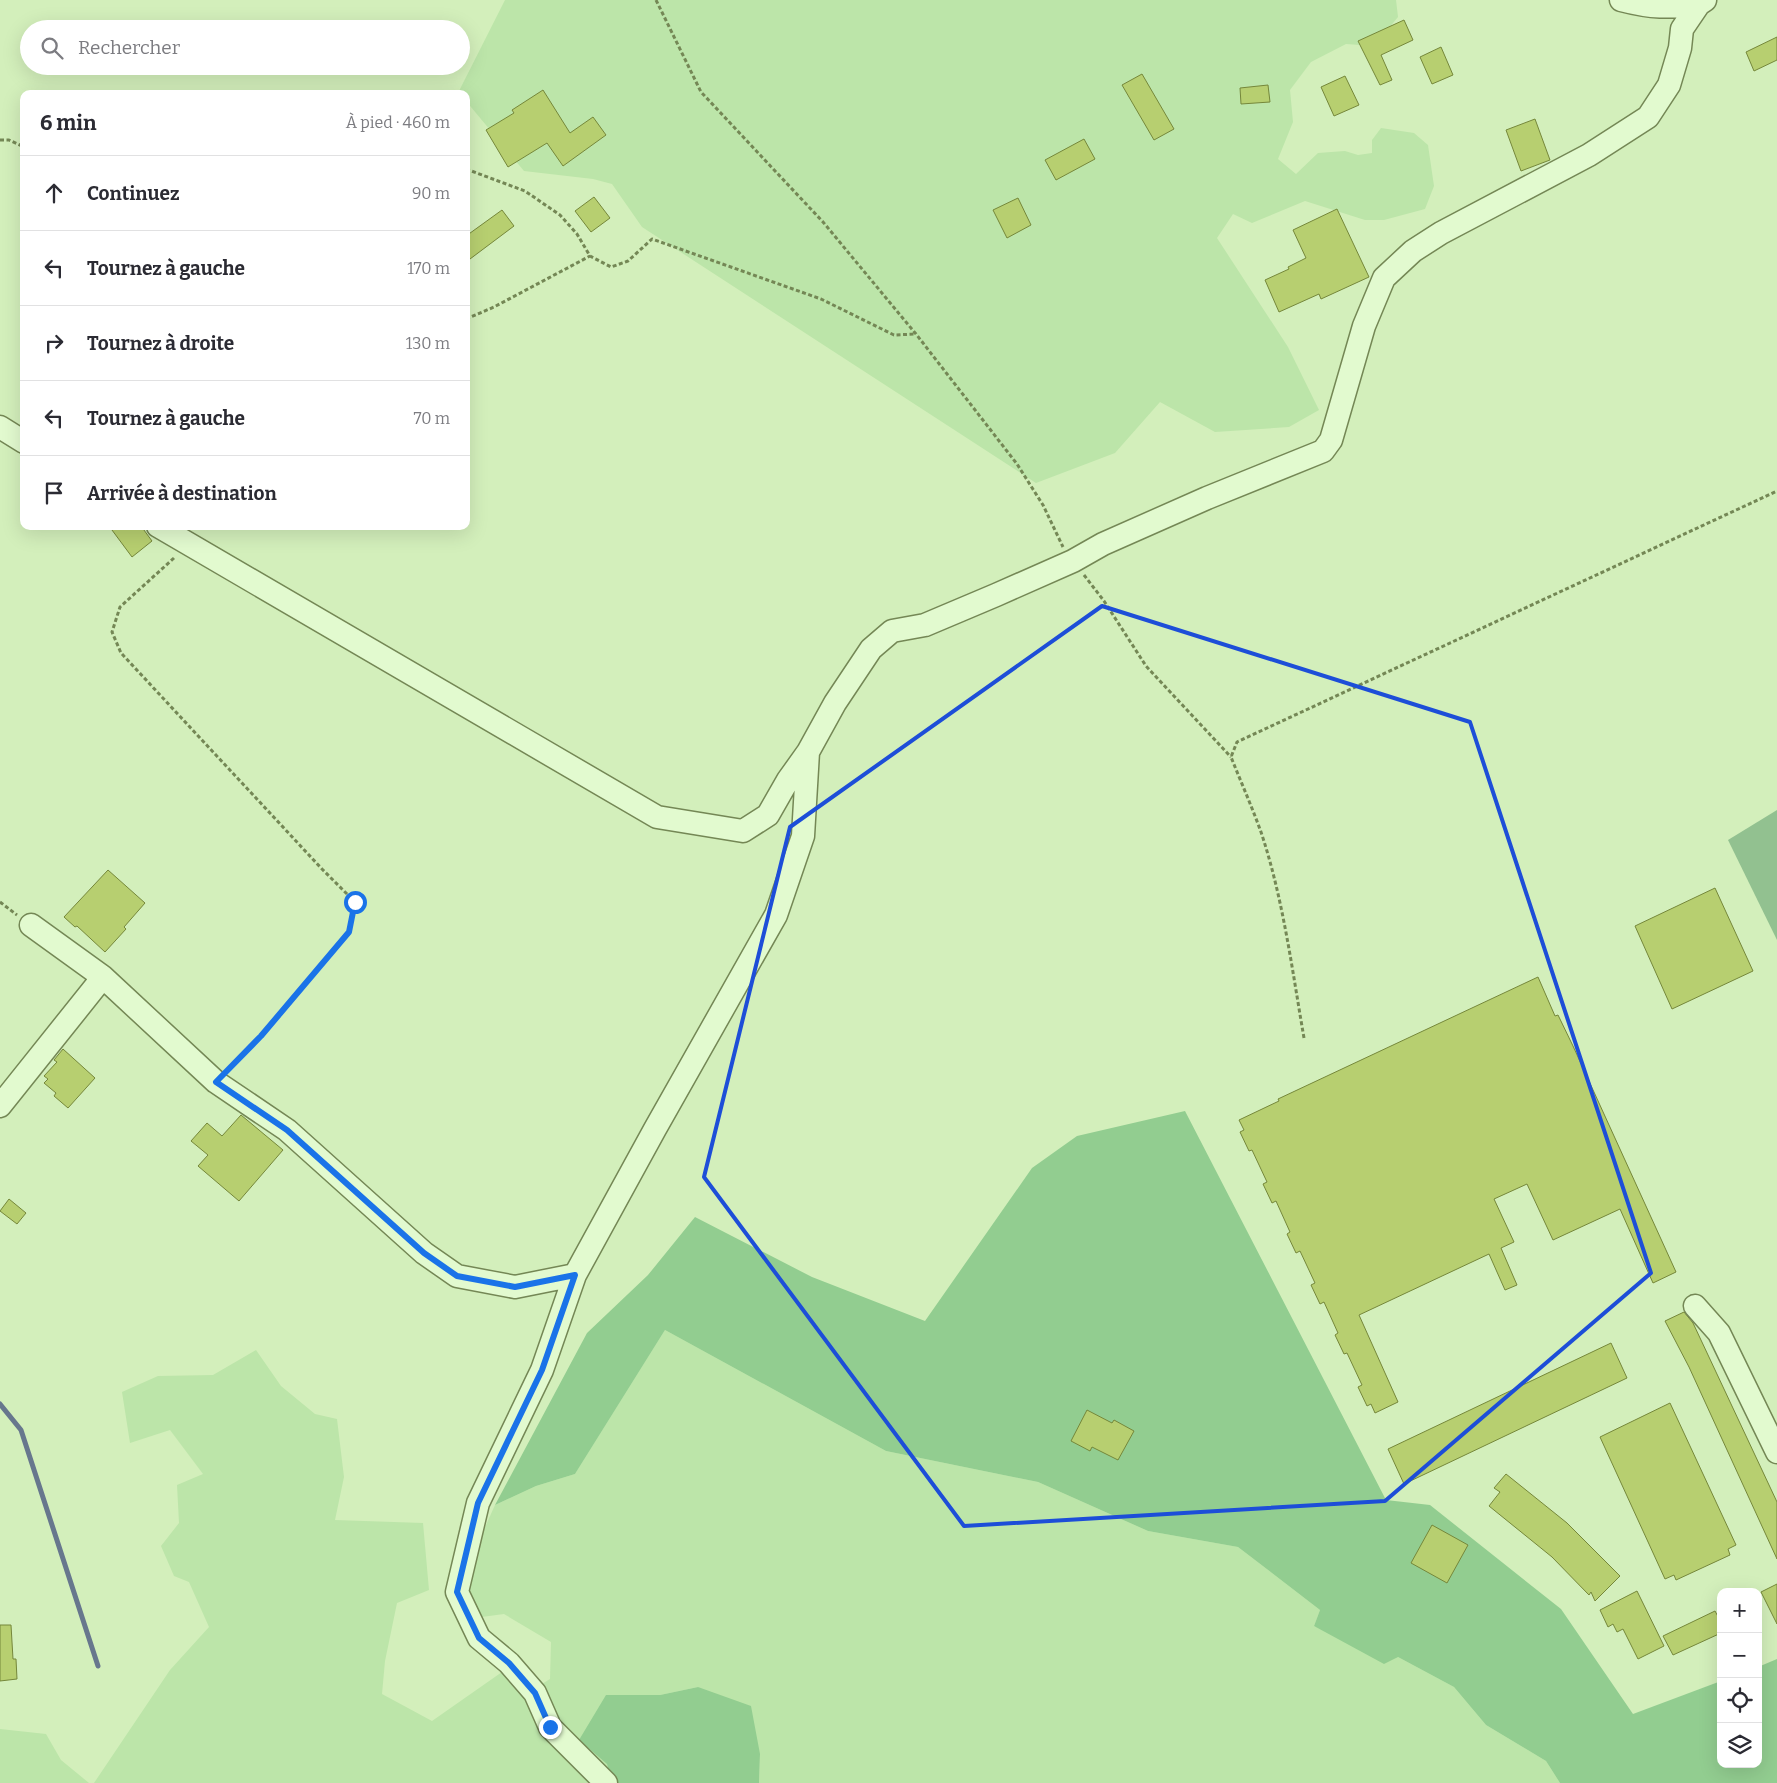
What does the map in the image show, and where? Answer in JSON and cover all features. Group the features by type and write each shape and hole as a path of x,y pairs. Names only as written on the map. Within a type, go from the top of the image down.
{"street":[{"path":"1621,0 1646,7 1665,7 1702,2"},
{"path":"164,530 657,817 743,831 768,814 788,780 808,752 835,703 872,649 892,631 925,624 1073,562 1104,544 1207,498 1323,451 1331,440 1364,326 1384,278 1413,251 1441,234 1589,155 1648,117 1668,85 1680,48 1682,29 1702,2"},
{"path":"0,427 20,440"},
{"path":"606,1783 550,1727 535,1693 509,1663 479,1638 457,1592 478,1503 542,1370 575,1275 776,915 803,836 808,752"},
{"path":"30,925 103,977 216,1082 287,1130 424,1253 457,1276 515,1287 575,1275"},
{"path":"0,1106 103,977"},
{"path":"1696,1306 1719,1333 1777,1452"}],"path":[{"path":"656,0 702,92 823,222 916,334 1016,464 1043,505 1064,550 1104,601 1146,666 1231,758 1261,832 1277,893 1304,1038"},
{"path":"0,140 9,140 20,145"},
{"path":"470,170 525,191 560,215 577,234 590,256 611,267 628,261 652,239 821,299 894,334 916,334"},
{"path":"470,317 494,307 590,256"},
{"path":"1231,758 1237,742 1777,491"},
{"path":"188,545 120,607 112,632 122,653 322,869 355,902 349,932 261,1036 216,1082"}],"highlighted area":[{"path":"1102,606 1470,722 1651,1273 1385,1501 964,1526 704,1177 790,827"}],"green space":[{"path":"505,0 1396,0 1398,17 1374,46 1346,44 1311,62 1290,90 1293,122 1278,159 1296,174 1318,153 1345,151 1358,155 1372,153 1372,140 1381,128 1414,133 1428,145 1434,186 1425,209 1384,220 1365,220 1305,201 1252,223 1233,214 1217,238 1288,347 1319,410 1289,427 1215,432 1160,402 1115,453 1036,483 642,227 612,184 593,179 524,171 470,106 470,90 460,90 467,75 470,75 470,69"},
{"path":"1777,810 1777,940 1728,840"},
{"path":"1185,1111 1386,1500 1430,1505 1561,1609 1633,1714 1717,1682 1717,1768 1762,1768 1762,1665 1777,1659 1777,1783 1560,1783 1546,1761 1486,1725 1454,1687 1398,1657 1384,1664 1314,1626 1320,1610 1238,1547 1148,1531 1038,1482 886,1451 665,1330 575,1474 536,1486 495,1505 587,1333 648,1275 695,1217 812,1277 925,1321 1032,1168 1077,1136"},
{"path":"665,1330 886,1451 1038,1482 1148,1531 1238,1547 1320,1610 1314,1626 1398,1657 1454,1687 1486,1725 1546,1761 1560,1783 759,1783 760,1754 698,1687 660,1695 606,1695 607,1764 611,1783 94,1783 170,1670 209,1627 189,1582 174,1576 161,1546 179,1523 177,1485 203,1474 170,1430 130,1443 122,1392 158,1376 213,1375 256,1350 281,1386 315,1414 337,1419 344,1477 335,1520 423,1523 429,1590 397,1603 385,1661 382,1694 432,1721 502,1672 524,1695 550,1679 551,1642 504,1614 474,1618 464,1574 495,1505 536,1486 575,1474"},
{"path":"698,1687 751,1706 760,1754 759,1783 611,1783 607,1764 579,1740 606,1695 660,1695"},
{"path":"0,1729 46,1734 61,1760 89,1783 0,1783"}],"building":[{"path":"1404,20 1413,40 1381,55 1392,80 1380,85 1358,41"},
{"path":"1777,37 1777,60 1754,71 1746,52"},
{"path":"1441,47 1453,75 1432,84 1420,57"},
{"path":"1142,74 1174,129 1154,140 1122,85"},
{"path":"1345,76 1359,105 1334,116 1321,87"},
{"path":"1268,85 1270,102 1241,104 1240,88"},
{"path":"543,90 570,133 593,117 606,135 563,166 547,143 508,167 486,130 514,113 512,110"},
{"path":"1535,119 1550,160 1521,171 1506,130"},
{"path":"1084,139 1095,159 1056,180 1045,160"},
{"path":"594,197 610,218 591,232 575,211"},
{"path":"1018,198 1031,225 1007,238 993,210"},
{"path":"1337,209 1369,277 1321,299 1319,294 1279,312 1265,280 1289,269 1288,267 1306,258 1293,230"},
{"path":"502,210 514,226 470,259 470,233"},
{"path":"112,530 144,530 152,541 132,557"},
{"path":"108,870 145,903 124,927 126,929 105,952 77,926 75,927 64,917"},
{"path":"1715,888 1753,971 1672,1009 1635,926"},
{"path":"1538,977 1555,1016 1558,1015 1573,1046 1676,1272 1653,1283 1620,1209 1553,1240 1527,1184 1494,1199 1514,1242 1501,1248 1517,1285 1505,1290 1489,1254 1359,1315 1398,1402 1375,1413 1371,1404 1367,1406 1358,1387 1362,1385 1347,1353 1344,1354 1335,1335 1338,1333 1324,1302 1320,1304 1311,1285 1315,1283 1300,1251 1296,1253 1287,1234 1290,1232 1276,1201 1272,1203 1263,1184 1267,1182 1252,1150 1249,1151 1240,1132 1244,1130 1239,1120 1279,1101 1278,1099"},
{"path":"63,1049 95,1078 68,1108 54,1096 56,1093 44,1083 48,1079 44,1076 57,1062 54,1060"},
{"path":"241,1115 283,1150 239,1201 198,1166 208,1155 191,1141 207,1123 222,1136"},
{"path":"9,1199 26,1213 17,1224 0,1211"},
{"path":"1684,1312 1693,1323 1777,1502 1777,1559 1689,1367 1665,1321"},
{"path":"1611,1343 1627,1378 1404,1484 1388,1449"},
{"path":"1670,1403 1736,1545 1728,1549 1730,1555 1676,1580 1674,1575 1665,1579 1600,1437"},
{"path":"1087,1410 1112,1423 1114,1420 1134,1431 1118,1460 1092,1447 1090,1451 1071,1441"},
{"path":"1506,1474 1567,1523 1620,1576 1595,1601 1591,1592 1589,1595 1552,1557 1489,1506 1500,1492 1494,1488"},
{"path":"1432,1525 1468,1545 1447,1583 1411,1563"},
{"path":"1777,1584 1777,1624 1762,1594 1762,1592"},
{"path":"1637,1591 1664,1646 1638,1659 1623,1629 1617,1632 1613,1624 1608,1627 1600,1610"},
{"path":"1715,1611 1717,1615 1717,1635 1673,1655 1663,1636"},
{"path":"0,1625 11,1625 13,1659 16,1659 17,1679 0,1681"}],"waterway":[{"path":"0,1404 21,1430 98,1666"}],"route":[{"path":"355,902 349,932 261,1036 216,1082 287,1130 424,1253 457,1276 515,1287 575,1275 542,1370 478,1503 457,1592 479,1638 509,1663 535,1693 550,1727"}]}
